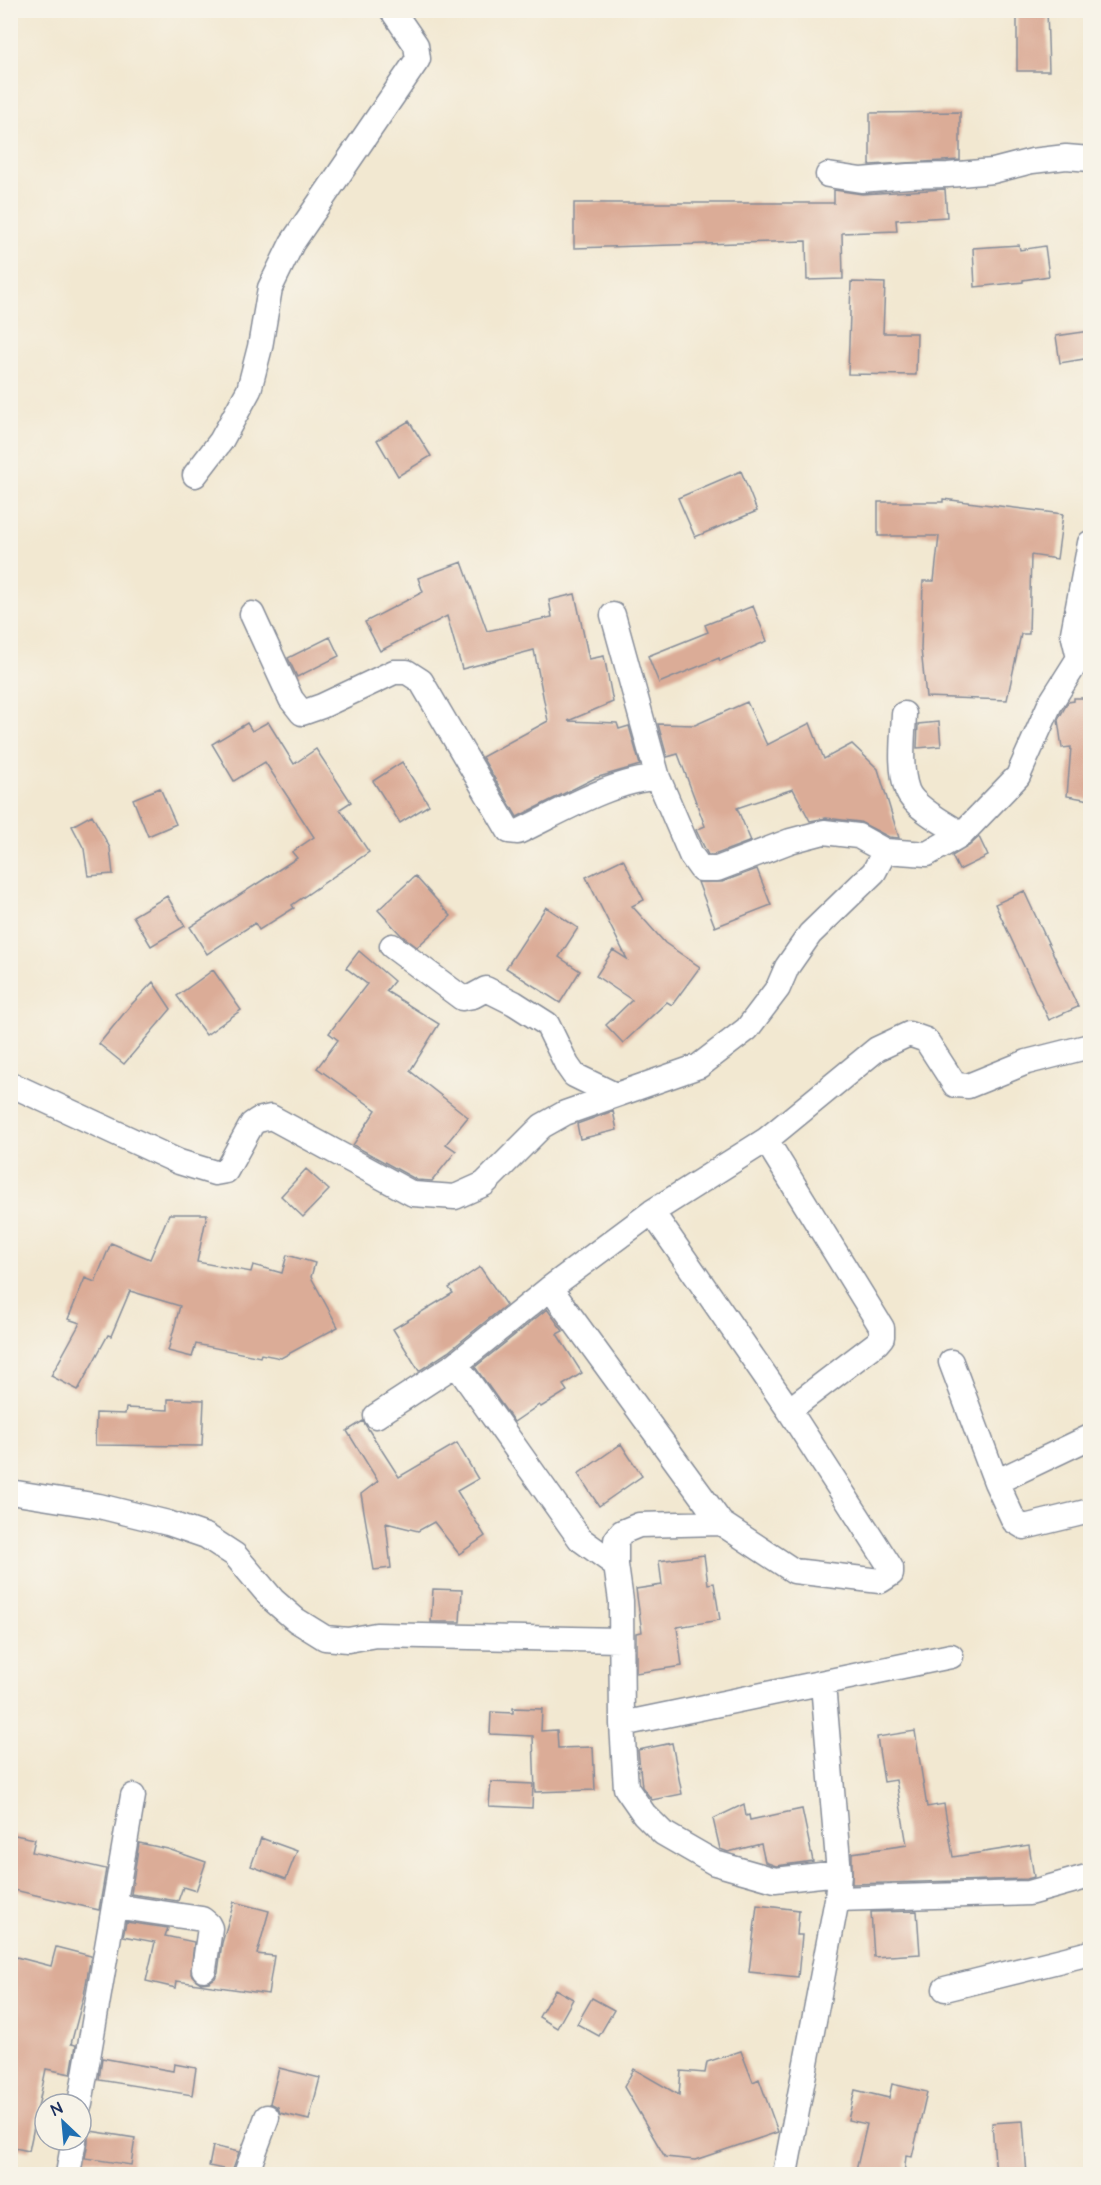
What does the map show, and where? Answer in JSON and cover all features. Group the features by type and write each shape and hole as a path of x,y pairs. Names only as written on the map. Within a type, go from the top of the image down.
{"street":[{"path":"195,475 221,441 249,390 260,347 270,288 292,243 418,59 416,45 392,10"},
{"path":"828,176 861,180 948,175 993,171 1032,161 1066,157 1090,159"},
{"path":"613,615 658,778 691,855 701,869 717,869 790,841 824,832 858,836 885,851 927,854 962,834 1018,776 1050,704 1079,658 1090,543"},
{"path":"252,614 291,699 302,713 394,672 407,672 421,681 509,831 513,833 619,785 645,778 658,778"},
{"path":"904,714 902,757 907,792 928,814 962,834"},
{"path":"10,1083 179,1162 215,1173 226,1171 252,1124 271,1117 413,1194 454,1197 484,1184 543,1126 565,1113 699,1066 747,1029 778,988 787,966 810,934 874,872 885,851"},
{"path":"392,946 462,998 473,996 486,989 547,1024 574,1075 615,1095"},
{"path":"376,1416 456,1365 550,1288 652,1212 766,1140 877,1049 909,1034 926,1040 955,1085 968,1086 1026,1062 1090,1046"},
{"path":"766,1140 882,1328 882,1336 878,1343 789,1410"},
{"path":"550,1288 721,1523 794,1571 880,1581 891,1574 891,1568 789,1410 652,1212"},
{"path":"951,1362 996,1482 1014,1521 1024,1527 1090,1511"},
{"path":"456,1365 580,1539 616,1565"},
{"path":"996,1482 1090,1437"},
{"path":"10,1492 99,1506 168,1523 206,1536 235,1555 273,1600 296,1620 326,1638 348,1640 376,1635 620,1640"},
{"path":"721,1523 639,1525 622,1532 616,1540 616,1565 621,1601 621,1724 626,1788 644,1815 663,1833 715,1863 775,1880 838,1873"},
{"path":"621,1724 951,1656"},
{"path":"785,2175 837,1899 838,1873 823,1684"},
{"path":"82,2092 133,1796"},
{"path":"837,1899 1029,1893 1090,1876"},
{"path":"114,1906 202,1919 210,1928 204,1969"},
{"path":"945,1989 1090,1953"},
{"path":"246,2175 267,2117"},
{"path":"68,2175 72,2152"}],"building":[{"path":"1017,10 1047,10 1049,71 1017,71"},
{"path":"960,112 960,160 870,165 870,113"},
{"path":"945,189 947,217 896,220 897,231 842,233 843,279 807,280 806,241 574,248 574,203 834,203 834,190 862,194"},
{"path":"1019,245 1020,250 1045,246 1049,276 1023,280 1023,282 975,287 973,248"},
{"path":"851,282 885,283 883,333 917,333 916,375 848,374"},
{"path":"1090,331 1090,358 1060,363 1056,336"},
{"path":"409,421 431,456 398,476 377,440"},
{"path":"741,471 757,511 695,537 678,498"},
{"path":"943,499 1063,514 1057,559 1031,555 1029,634 1021,634 1007,700 926,697 921,649 923,581 934,581 939,536 878,536 878,502 943,502"},
{"path":"462,562 487,631 552,617 549,600 575,594 589,659 604,656 613,702 568,721 617,723 619,729 629,726 640,765 595,778 517,817 482,757 548,721 534,650 462,669 447,616 380,651 365,622 423,592 418,578"},
{"path":"753,606 767,641 659,683 648,656 708,632 705,625"},
{"path":"330,637 339,656 297,677 288,658"},
{"path":"1074,698 1090,698 1090,800 1067,796 1071,747 1062,748 1058,720 1068,702 1074,701"},
{"path":"747,702 767,745 810,723 824,759 852,744 878,769 899,838 889,837 860,822 826,818 810,821 793,789 737,808 751,841 714,855 708,855 696,830 705,826 678,754 667,757 658,724 695,725"},
{"path":"268,722 294,764 316,749 351,802 340,809 369,852 292,905 294,908 259,930 255,923 207,954 190,927 297,858 292,852 314,837 265,762 234,781 212,744 247,723 252,731"},
{"path":"939,722 941,746 917,748 918,724"},
{"path":"402,762 429,805 400,823 373,781"},
{"path":"160,788 176,824 148,836 133,799"},
{"path":"92,815 110,848 113,874 88,876 84,849 72,826"},
{"path":"979,837 988,856 959,870 952,856"},
{"path":"623,859 644,900 632,906 665,943 700,967 672,1005 667,1002 623,1043 606,1025 632,1000 596,976 613,950 627,959 586,877"},
{"path":"757,869 771,905 715,927 698,882 722,882"},
{"path":"415,876 451,916 417,947 401,935 378,910"},
{"path":"1024,891 1078,1007 1049,1020 995,904"},
{"path":"167,896 185,926 151,946 133,916"},
{"path":"546,907 578,928 559,957 580,971 560,1003 506,968"},
{"path":"359,951 394,981 386,991 439,1024 410,1071 468,1117 446,1144 456,1151 432,1181 417,1180 353,1145 376,1110 317,1068 338,1040 329,1033 367,984 346,968"},
{"path":"213,970 241,1010 206,1035 177,996"},
{"path":"153,982 171,1009 124,1064 99,1044"},
{"path":"613,1111 617,1130 580,1139 577,1124"},
{"path":"306,1169 329,1190 303,1217 281,1196"},
{"path":"169,1214 207,1214 197,1262 251,1272 253,1265 282,1273 287,1255 315,1263 311,1277 338,1327 281,1358 261,1354 260,1357 196,1344 192,1357 168,1351 180,1306 130,1291 111,1336 108,1335 78,1390 51,1376 80,1323 68,1319 85,1278 95,1282 111,1243 150,1259"},
{"path":"480,1267 506,1305 448,1352 419,1371 393,1329 453,1293 449,1288"},
{"path":"547,1309 563,1331 557,1334 582,1373 563,1385 567,1391 541,1407 539,1405 514,1422 475,1367"},
{"path":"168,1399 204,1400 202,1446 95,1445 96,1413 125,1414 126,1408 168,1410"},
{"path":"363,1421 399,1477 457,1443 478,1479 457,1491 485,1536 459,1554 434,1522 418,1531 386,1523 391,1568 374,1570 361,1494 378,1481 347,1431"},
{"path":"621,1444 642,1476 599,1506 578,1474"},
{"path":"704,1555 708,1584 714,1583 720,1620 677,1627 682,1666 636,1673 636,1633 642,1632 636,1589 662,1585 659,1561"},
{"path":"433,1589 462,1590 460,1622 431,1622"},
{"path":"513,1708 542,1709 541,1731 557,1730 558,1748 593,1747 595,1790 535,1792 533,1736 490,1734 491,1712 513,1713"},
{"path":"915,1731 927,1807 944,1804 953,1857 1029,1845 1034,1877 852,1884 852,1853 907,1845 896,1780 884,1782 877,1737"},
{"path":"672,1743 682,1794 652,1800 642,1787 638,1750"},
{"path":"491,1782 533,1784 532,1808 489,1806"},
{"path":"744,1804 746,1816 749,1815 750,1820 802,1809 813,1861 776,1866 765,1862 761,1844 728,1852 720,1849 713,1819"},
{"path":"10,1834 35,1839 32,1852 106,1869 99,1910 10,1889"},
{"path":"261,1838 297,1851 286,1879 251,1866"},
{"path":"139,1843 168,1849 206,1862 196,1891 183,1887 178,1901 131,1894"},
{"path":"234,1902 269,1911 257,1954 274,1956 268,1994 177,1981 176,1988 146,1981 155,1942 123,1936 126,1922 168,1928 165,1936 194,1942 191,1974 201,1983 209,1982 218,1972 222,1943"},
{"path":"757,1905 799,1910 797,1935 802,1935 798,1977 749,1972"},
{"path":"917,1911 920,1954 874,1957 871,1912"},
{"path":"56,1947 91,1956 84,1995 71,2044 76,2045 71,2074 46,2069 41,2092 33,2092 33,2132 29,2151 10,2147 10,1977 16,1957 51,1966"},
{"path":"555,1989 573,1999 557,2028 539,2017"},
{"path":"592,1998 614,2010 599,2036 577,2024"},
{"path":"741,2051 753,2082 759,2079 778,2132 695,2160 665,2157 624,2087 634,2069 679,2095 681,2071 705,2073 707,2062"},
{"path":"102,2058 173,2071 174,2064 196,2068 192,2095 99,2080"},
{"path":"279,2068 320,2078 309,2120 280,2113 278,2107 270,2103"},
{"path":"892,2084 927,2092 912,2157 906,2156 904,2175 855,2175 867,2124 848,2120 855,2090 889,2098"},
{"path":"1023,2121 1027,2175 996,2175 992,2123"},
{"path":"93,2131 135,2138 131,2165 85,2158 86,2152 93,2152"},
{"path":"213,2146 239,2152 232,2171 209,2166"}]}
